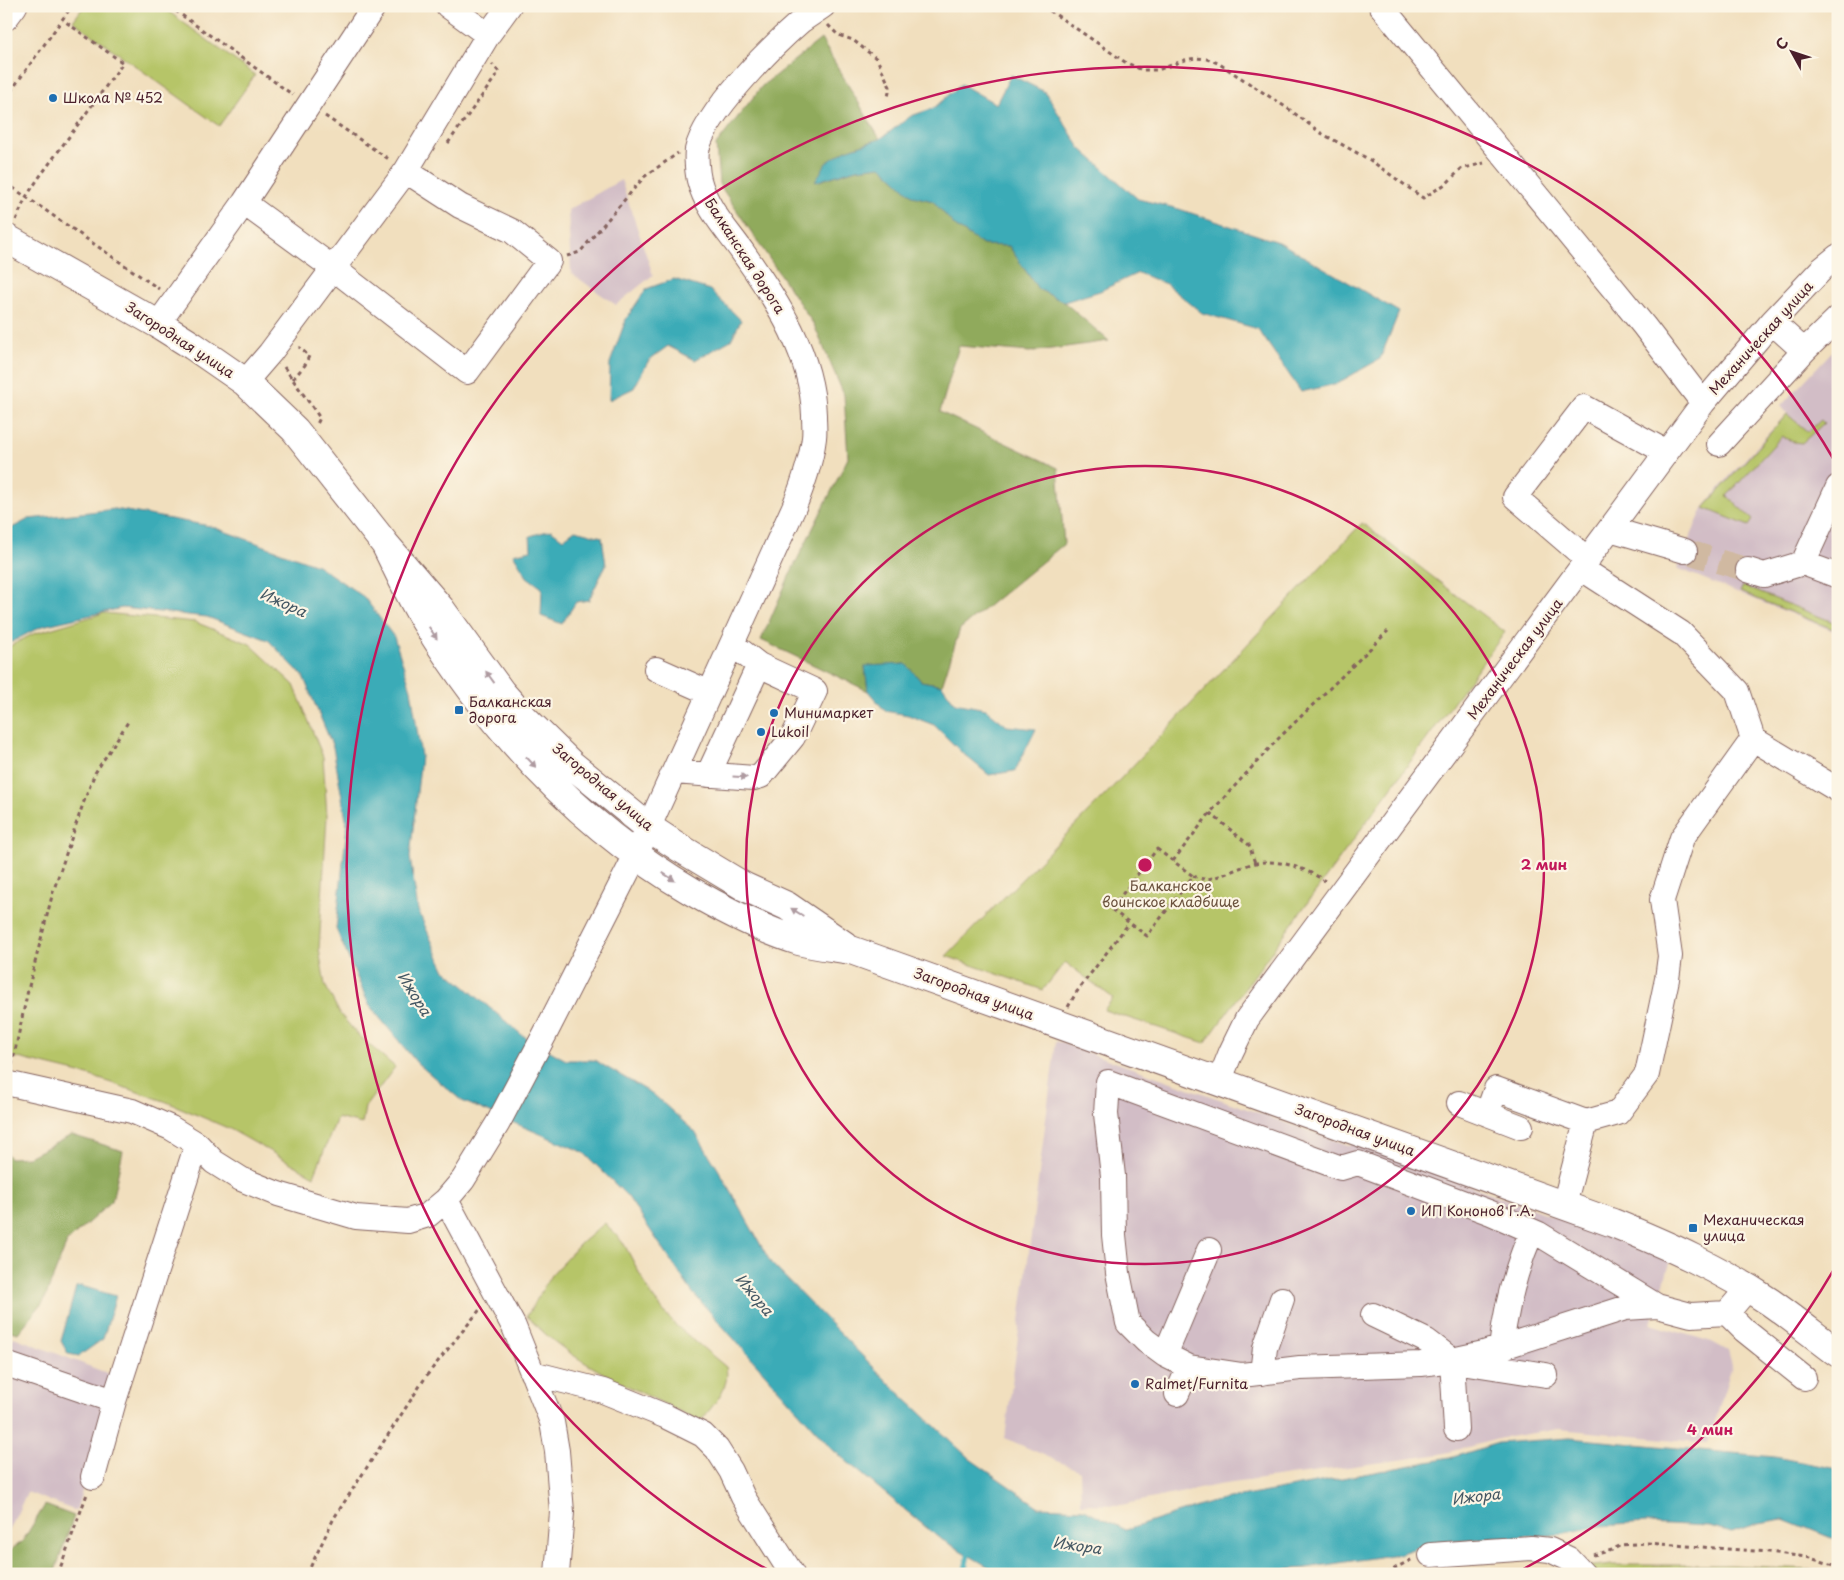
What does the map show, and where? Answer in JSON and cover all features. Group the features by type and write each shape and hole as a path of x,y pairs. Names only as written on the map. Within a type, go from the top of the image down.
{"main road":[{"name":"Загородная улица","path":"10,232 193,346 245,382 295,430 385,544 440,608 501,692 525,719 571,764 648,827 714,870 745,887 787,906 852,950"},
{"name":"Загородная улица","path":"385,544 425,620 475,695 503,730 555,787 589,818 636,855 705,899 765,928 800,941 852,950 1564,1204 1667,1245 1718,1271 1771,1302 1838,1353"}],"street":[{"path":"6,18 14,6"},
{"path":"158,324 244,204 374,6"},
{"path":"245,382 270,352 406,171 488,35 509,6"},
{"path":"1381,6 1644,326 1703,402"},
{"path":"453,8 488,35"},
{"name":"Балканская дорога","path":"8,1083 132,1111 171,1128 197,1144 214,1162 241,1180 278,1194 356,1217 408,1221 428,1215 446,1200 463,1180 498,1123 636,855 794,507 806,476 814,436 814,400 807,370 796,340 781,310 764,282 710,205 699,179 697,150 708,124 730,95 768,52 802,20 821,8"},
{"path":"244,204 333,268 467,372 550,261 512,231 460,206 406,171"},
{"name":"Механическая улица","path":"1220,1082 1231,1052 1247,1018 1585,565 1703,402 1772,322 1822,269 1838,256"},
{"path":"1719,444 1804,351 1838,318"},
{"path":"1772,322 1804,351"},
{"path":"1666,452 1584,407 1515,497 1585,565 1681,632 1736,691 1753,739 1838,790"},
{"path":"1803,563 1838,487"},
{"path":"1610,529 1684,550"},
{"path":"1748,570 1764,575 1803,563 1838,576"},
{"path":"674,772 754,778 761,776 793,737 815,691 758,665 732,644"},
{"path":"708,775 758,665"},
{"path":"656,668 710,693"},
{"path":"1487,1114 1496,1089 1586,1122 1618,1113 1647,1074 1670,956 1662,900 1682,838 1753,739"},
{"path":"1657,1306 1625,1308 1501,1348 1452,1360 1421,1364 1300,1368 1242,1375 1190,1367 1165,1355 1146,1341 1128,1323 1118,1273 1114,1235 1113,1176 1106,1114 1108,1082 1341,1168 1358,1163 1491,1213 1532,1231 1657,1306 1691,1315 1726,1313 1748,1288"},
{"path":"1458,1103 1521,1127"},
{"path":"1564,1204 1586,1122"},
{"path":"93,1477 114,1401 197,1144"},
{"path":"446,1200 514,1327 552,1422 557,1451 562,1512 557,1574"},
{"path":"1501,1348 1504,1317 1518,1262 1532,1231"},
{"path":"1165,1355 1209,1250"},
{"path":"1262,1374 1265,1348 1282,1299"},
{"path":"1726,1313 1744,1330 1804,1378"},
{"path":"1372,1315 1427,1341 1452,1360 1546,1376"},
{"path":"1452,1360 1456,1429"},
{"path":"6,1364 114,1401"},
{"path":"1177,1394 1190,1367"},
{"path":"532,1372 603,1391 665,1416 702,1435 717,1449 732,1471 743,1497 792,1574"},
{"path":"1430,1555 1531,1548 1550,1550 1585,1564"}],"path":[{"path":"6,98 72,6"},
{"path":"169,6 309,106 406,171"},
{"path":"1043,6 1126,62 1142,70 1158,70 1196,58 1218,63 1290,110 1321,133 1370,160 1423,198 1447,183 1462,169 1479,163 1507,160"},
{"path":"821,8 829,28 838,35 853,40 877,59 890,87 888,97"},
{"path":"10,232 26,197 123,63 63,20"},
{"path":"550,261 580,252 644,178 680,152 697,150"},
{"path":"6,183 176,301"},
{"path":"293,379 309,356 299,346"},
{"path":"284,367 320,418 313,430"},
{"path":"1173,861 1210,813 1277,740 1388,631"},
{"path":"8,1083 28,990 53,892 83,804 96,773 128,722"},
{"path":"1210,813 1249,845 1255,863"},
{"path":"1193,876 1147,936 1111,909 1157,849 1193,876 1205,880 1255,863 1274,862 1292,865 1309,872 1328,884"},
{"path":"1061,1025 1070,1001 1129,923"},
{"path":"308,1574 334,1518 427,1375 495,1290"},
{"path":"58,1574 93,1477"},
{"path":"1585,1564 1595,1555 1631,1543 1769,1552 1806,1557 1838,1566"},
{"path":"1387,1574 1406,1562 1430,1555"}],"shaded area":[{"path":"621,180 653,275 616,305 571,273 568,210"},
{"path":"1838,345 1838,633 1677,568 1703,508 1787,413 1781,406"},
{"path":"1056,1041 1351,1146 1353,1142 1671,1260 1651,1324 1712,1342 1728,1351 1732,1366 1708,1443 1559,1429 1502,1438 1441,1454 1218,1485 1121,1505 1081,1504 1080,1471 1005,1438"},
{"path":"14,1337 117,1377 76,1511 27,1492 6,1534 6,1346"}],"green space":[{"path":"84,6 161,6 255,75 219,126 73,21"},
{"path":"821,39 880,139 835,157 816,182 856,169 881,166 913,196 933,201 955,226 983,245 1009,246 1038,289 1064,302 1109,341 1030,352 959,346 940,412 1058,468 1064,544 960,629 942,685 921,681 906,664 865,667 868,691 761,640 791,572 848,458 844,395 814,325 719,184 716,145 762,86"},
{"path":"1787,414 1808,432 1821,420 1824,423 1802,443 1793,442 1782,436 1727,496 1753,520 1749,526 1704,508"},
{"name":"Балканское воинское кладбище","path":"1362,523 1505,632 1205,1043 1104,1010 1113,998 1065,962 1043,990 946,956 1108,792"},
{"path":"1743,586 1838,624 1838,631 1740,592"},
{"path":"104,613 195,622 250,644 294,685 323,757 327,816 319,949 325,985 340,1014 358,1035 395,1067 365,1107 362,1124 337,1118 314,1176 230,1129 167,1102 88,1075 6,1055 6,648 33,634"},
{"path":"72,1135 123,1151 112,1201 67,1242 44,1301 18,1333 6,1330 6,1153 10,1158 28,1157"},
{"path":"605,1223 624,1244 651,1295 673,1323 726,1367 727,1375 723,1389 700,1422 586,1364 545,1334 527,1316 551,1275 581,1243"},
{"path":"45,1505 74,1516 54,1574 6,1574 6,1553 22,1542"},
{"path":"1612,1565 1729,1565 1810,1569 1829,1574 1528,1574"}],"water":[{"path":"1011,75 1045,92 1080,148 1138,199 1179,209 1281,243 1399,312 1380,359 1336,384 1301,392 1258,329 1202,313 1166,284 1138,273 1100,291 1064,302 1038,289 1009,246 983,245 955,226 933,201 913,196 881,166 856,169 815,182 826,163 846,150 880,139 911,116 934,108 961,84 996,104"},
{"path":"674,279 710,290 741,320 731,340 695,360 668,346 649,360 634,388 609,400 610,363 626,319 646,289"},
{"name":"Ижора","path":"115,509 210,526 317,565 364,597 394,637 411,689 421,756 410,857 418,910 444,969 522,1035 566,1060 594,1060 653,1094 695,1132 771,1263 893,1387 970,1459 1039,1507 1084,1509 1126,1530 1213,1502 1450,1458 1498,1443 1570,1438 1775,1457 1838,1469 1838,1539 1784,1519 1758,1523 1732,1532 1708,1526 1647,1523 1600,1526 1555,1535 1438,1541 1398,1554 1306,1568 1224,1574 1041,1574 994,1570 939,1538 833,1450 692,1292 628,1197 583,1152 462,1101 417,1063 369,1005 336,929 347,825 333,747 303,676 268,640 207,617 122,608 42,626 6,645 6,531 29,519"},
{"path":"551,530 563,539 575,530 602,537 606,565 589,600 576,602 562,624 541,616 542,588 527,577 513,554 531,550 530,536"},
{"path":"906,664 921,681 942,685 955,703 986,709 1007,726 1036,729 1015,771 989,775 961,752 934,725 908,715 885,711 868,691 865,666"},
{"path":"81,1286 116,1296 103,1339 79,1356 68,1354 61,1341 76,1287"}],"waterway":[{"path":"964,1574 969,1550"}],"tunnel":[{"path":"1685,551 1748,570"}],"place":[{"name":"Школа № 452","path":"53,98"},
{"name":"Балканская дорога","path":"459,710"},
{"name":"Минимаркет","path":"774,713"},
{"name":"Lukoil","path":"761,732"},
{"name":"ИП Кононов Г.А.","path":"1411,1211"},
{"name":"Механическая улица","path":"1693,1228"},
{"name":"Ralmet/Furnita","path":"1135,1384"}]}
